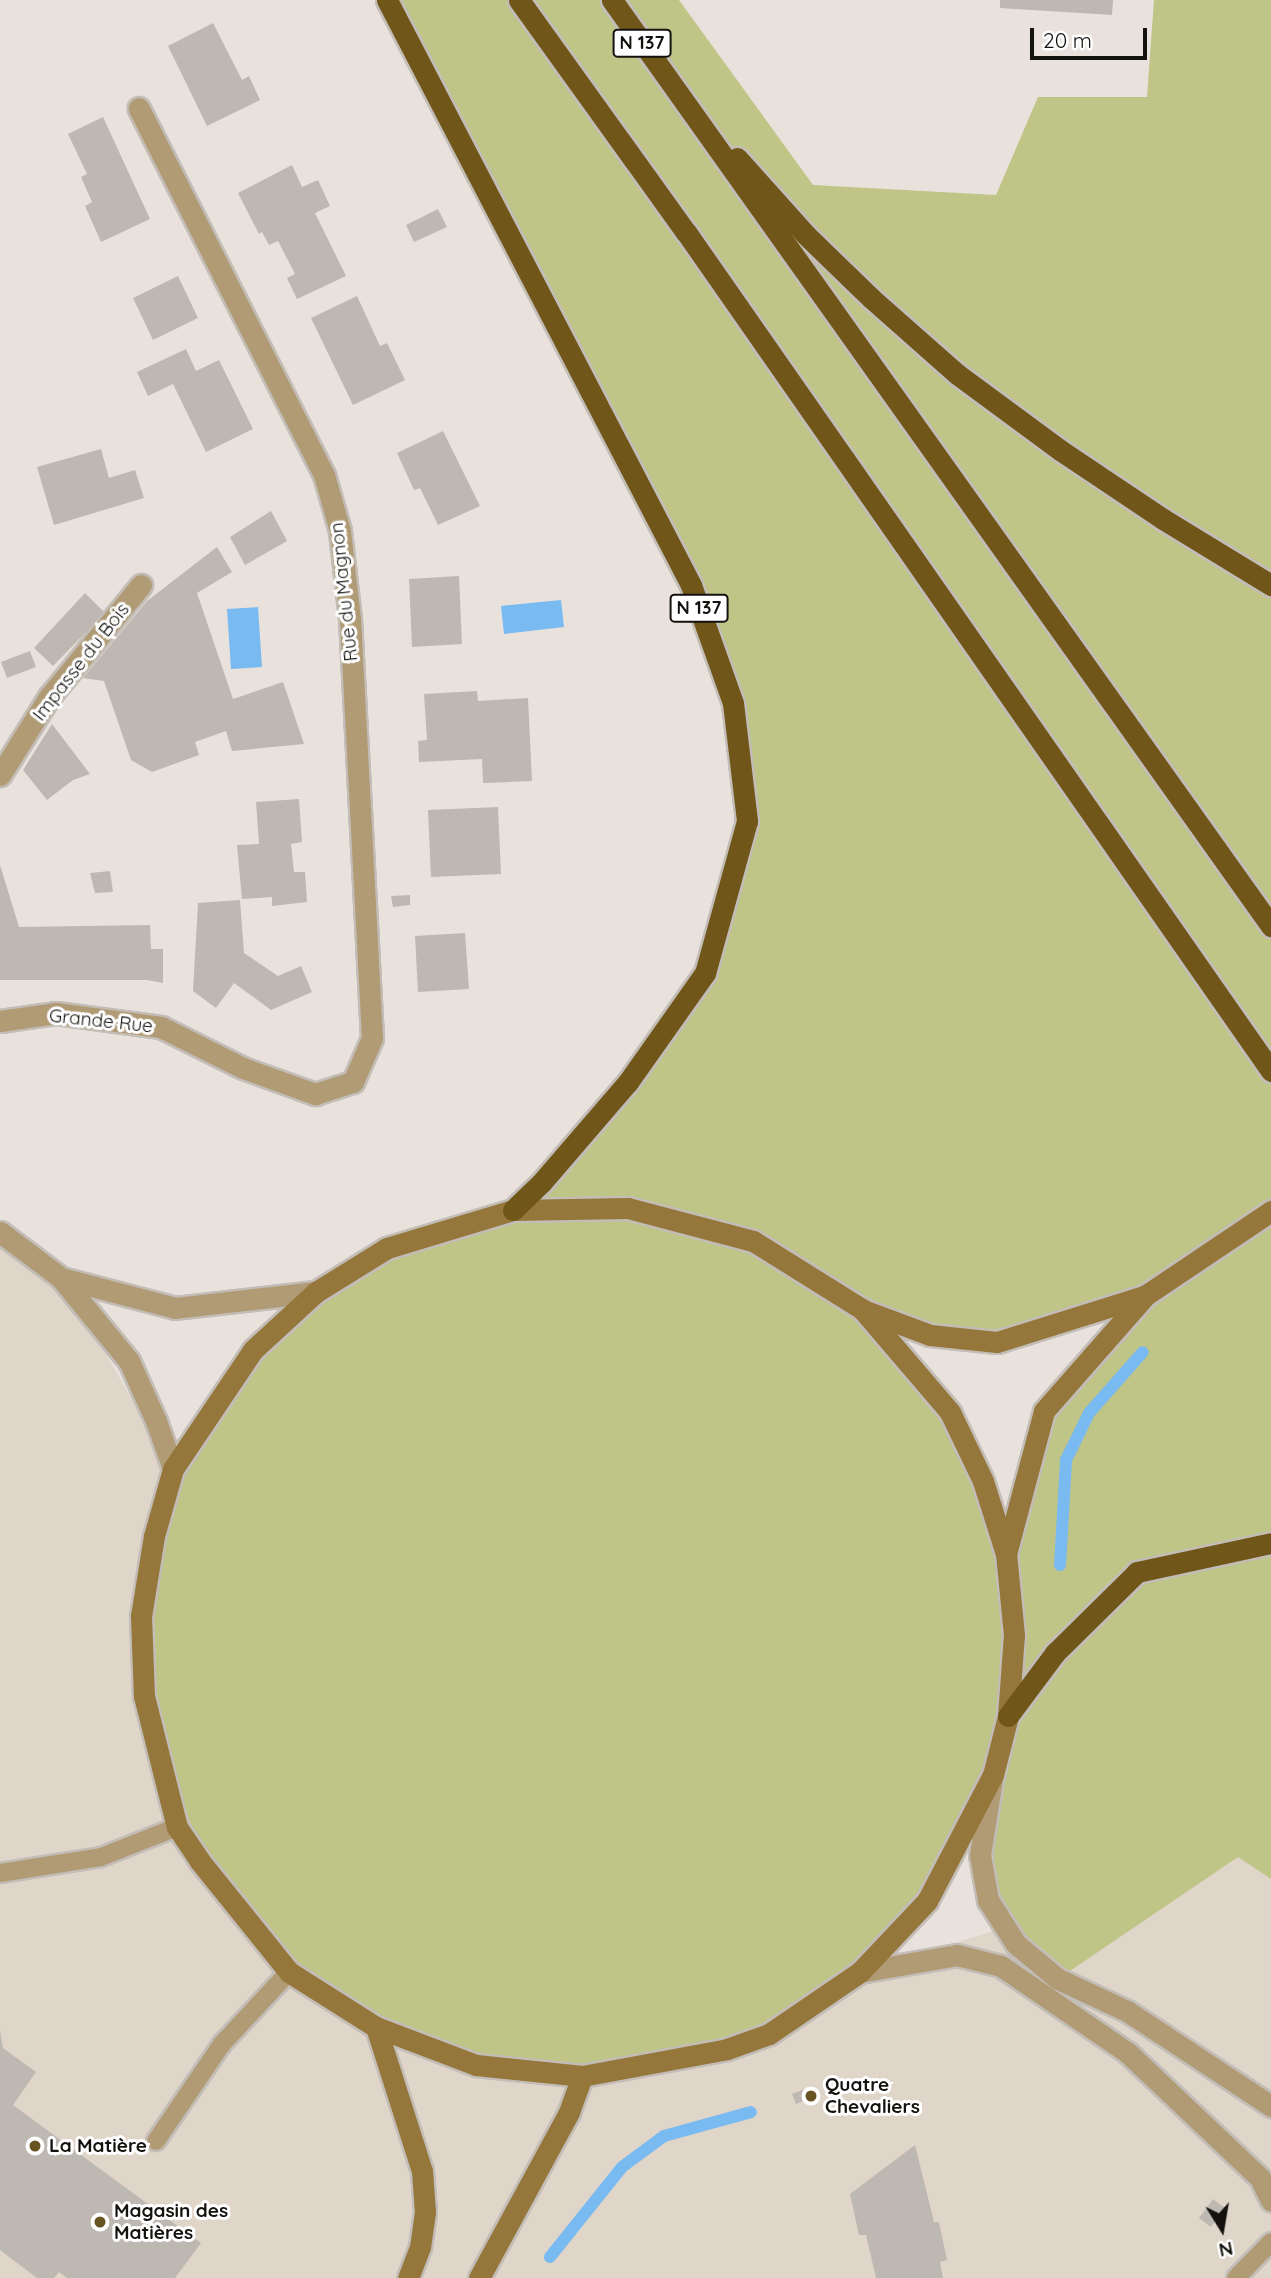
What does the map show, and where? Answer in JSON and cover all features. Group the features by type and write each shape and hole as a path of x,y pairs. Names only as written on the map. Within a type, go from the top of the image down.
{"highway":[{"name":"N 137","path":"387,0 691,585 733,703 747,821 705,973 628,1082 541,1183 513,1210"},
{"path":"519,0 686,232 1271,1071"},
{"name":"N 137","path":"612,0 1271,926"},
{"path":"672,87 806,235 871,298 957,374 1083,466 1271,585"},
{"path":"1008,1716 1055,1653 1137,1572 1271,1543"}],"main road":[{"path":"862,1309 950,1412 983,1481 1006,1554 1014,1635 1008,1716 993,1775 927,1901 860,1972 769,2034 727,2049 582,2076 475,2065 376,2027 289,1972 199,1860 177,1827 144,1696 141,1616 153,1536 173,1469 253,1350 316,1292 387,1248 513,1210 628,1208 753,1241 862,1309 930,1335 997,1342 1146,1295"},
{"path":"1006,1554 1044,1411 1146,1295 1271,1211"},
{"path":"376,2027 422,2171 425,2212 420,2247 408,2278"},
{"path":"479,2278 569,2112 582,2076"}],"street":[{"name":"Rue du Magnon","path":"139,108 324,475 340,531 350,619 372,1038 353,1082 315,1094"},
{"name":"Impasse du Bois","path":"0,775 49,697 141,585"},
{"name":"Grande Rue","path":"0,1021 56,1013 161,1027 243,1068 315,1094"},
{"path":"0,1232 61,1278 129,1361 156,1421 173,1469"},
{"path":"61,1278 175,1308 316,1292"},
{"path":"993,1775 980,1855 988,1900 1016,1944 1058,1979 1127,2011 1271,2106"},
{"path":"860,1972 957,1955 1001,1966 1128,2053 1260,2178 1271,2201"}],"lane":[{"path":"0,1873 101,1857 177,1827"},
{"path":"156,2141 222,2044 289,1972"},
{"path":"1236,2278 1271,2242"}],"shaded area":[{"path":"0,1232 61,1278 173,1469 860,1972 1238,1856 1271,1879 1271,2278 0,2278"}],"green space":[{"path":"386,0 679,0 813,185 996,195 1038,97 1147,97 1154,0 1271,0 1271,1879 1238,1857 1058,1979 988,1900 993,1778 927,1901 860,1972 727,2049 582,2076 476,2064 310,1985 177,1827 144,1696 142,1616 173,1469 253,1350 387,1248 513,1210 705,973 747,821 733,703 691,585","holes":["1145,1296 1044,1411 1005,1552 950,1412 864,1310 997,1342"]}],"water":[{"path":"561,600 564,627 504,634 501,606"},
{"path":"258,607 262,667 231,669 227,609"}],"building":[{"path":"1000,0 1113,0 1112,15 1000,8"},
{"path":"213,23 242,80 249,76 260,100 207,126 168,46"},
{"path":"103,117 150,219 101,242 85,206 92,202 81,177 87,174 68,134"},
{"path":"292,165 302,187 318,180 330,206 315,213 346,276 297,299 287,278 295,274 278,241 269,245 262,232 259,234 238,193"},
{"path":"438,209 447,227 414,242 406,225"},
{"path":"178,276 198,318 153,340 133,298"},
{"path":"357,296 380,346 387,343 405,380 353,405 311,318"},
{"path":"186,349 196,371 219,360 253,429 206,452 173,384 148,396 137,372"},
{"path":"443,431 480,506 438,525 420,488 414,490 397,453"},
{"path":"101,449 109,478 135,470 144,498 54,525 37,467"},
{"path":"271,511 287,541 245,565 230,537"},
{"path":"217,547 232,572 197,593 233,699 283,682 304,744 232,751 226,731 195,742 199,755 152,772 131,760 104,681 83,678 147,601"},
{"path":"459,576 462,644 412,647 409,579"},
{"path":"85,593 105,613 53,666 34,648"},
{"path":"30,651 36,667 7,678 1,662"},
{"path":"477,691 478,701 528,698 532,781 483,783 482,759 419,762 418,741 427,740 424,694"},
{"path":"52,724 90,774 73,780 47,800 23,770"},
{"path":"299,799 302,842 291,844 294,872 305,872 307,902 272,906 272,897 242,899 237,845 259,844 256,802"},
{"path":"498,807 501,874 431,877 428,810"},
{"path":"0,865 19,927 150,925 151,949 163,949 163,983 147,980 0,980"},
{"path":"110,871 113,892 95,893 90,873"},
{"path":"410,895 410,905 393,907 391,896"},
{"path":"240,900 244,953 278,976 301,966 312,992 271,1010 234,983 216,1008 193,991 198,903"},
{"path":"465,933 469,989 418,992 415,936"},
{"name":"La Matière","path":"0,2030 3,2048 36,2072 13,2105 201,2243 175,2278 67,2278 59,2272 54,2278 37,2278 0,2250"},
{"path":"813,2086 817,2095 796,2104 792,2094"},
{"path":"915,2145 934,2222 939,2222 947,2260 940,2262 943,2278 876,2278 866,2235 859,2235 850,2194"},
{"path":"1213,2199 1225,2208 1211,2227 1199,2218"}],"waterway":[{"path":"1060,1565 1066,1460 1089,1413 1143,1352"},
{"path":"550,2257 622,2167 664,2136 751,2112"}],"place":[{"name":"Quatre Chevaliers","path":"811,2096"},
{"name":"La Matière","path":"35,2146"},
{"name":"Magasin des Matières","path":"100,2222"}]}
